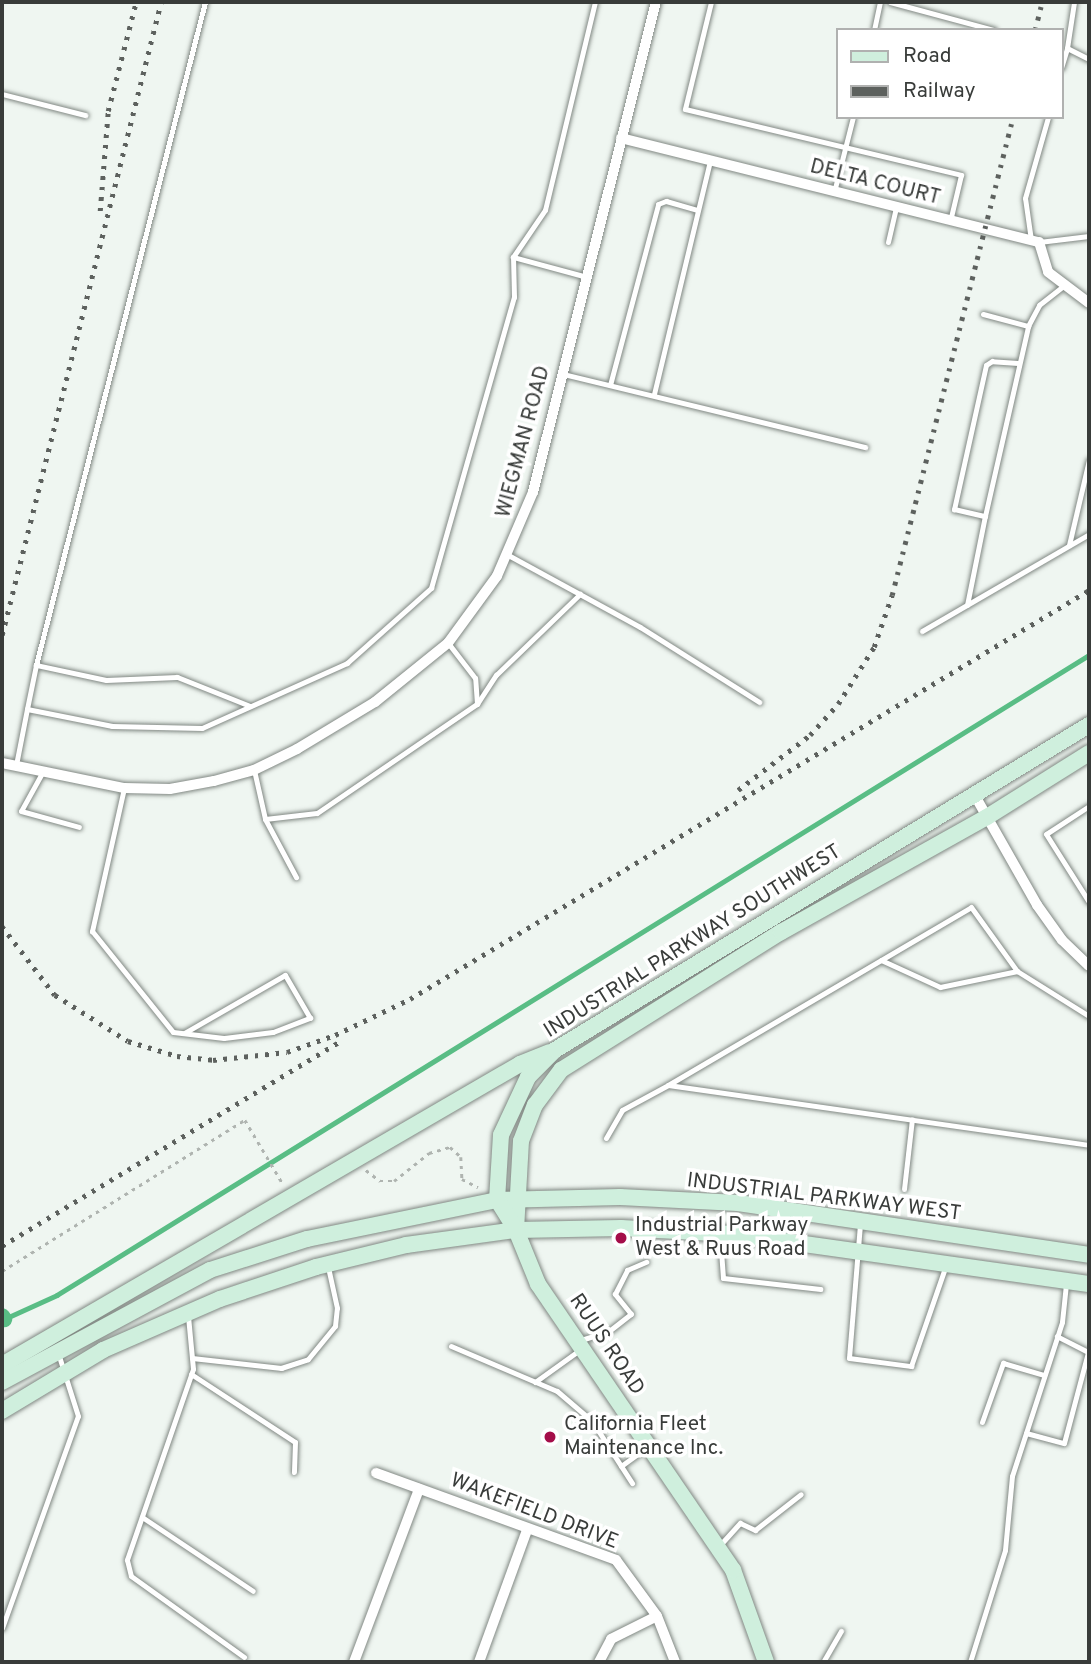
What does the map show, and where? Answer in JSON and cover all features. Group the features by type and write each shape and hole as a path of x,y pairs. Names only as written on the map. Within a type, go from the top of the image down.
{"main road":[{"name":"INDUSTRIAL PARKWAY SOUTHWEST","path":"496,1200 501,1135 511,1108 528,1077 555,1050 1089,725"},
{"name":"INDUSTRIAL PARKWAY SOUTHWEST","path":"516,1230 521,1198 521,1141 535,1105 561,1070 781,932 987,817 1089,753"},
{"path":"2,1366 360,1160 520,1064 555,1050"},
{"path":"496,1200 516,1230"},
{"name":"INDUSTRIAL PARKWAY WEST","path":"2,1382 56,1350 210,1270 307,1239 496,1200 689,1200 861,1221 1089,1255"},
{"path":"2,1411 66,1372 188,1313 328,1264 406,1245 516,1230 621,1228 720,1234 855,1250 1089,1284"},
{"name":"RUUS ROAD","path":"516,1230 538,1284 718,1547 748,1601 766,1662"}],"street":[{"name":"WIEGMAN ROAD","path":"2,763 124,788 170,789 254,770 375,702 448,643 475,611 508,555 533,492 656,2"},
{"name":"DELTA COURT","path":"621,138 1035,241"},
{"path":"1035,241 1048,272 1089,303"},
{"path":"974,794 1037,905 1062,940 1089,965"},
{"name":"WAKEFIELD DRIVE","path":"376,1473 527,1530 616,1560 657,1616 676,1662"},
{"path":"354,1662 419,1489"},
{"path":"479,1662 527,1530"},
{"path":"598,1662 611,1639 657,1616"}],"lane":[{"path":"16,765 36,665 205,2"},
{"path":"27,709 112,726 202,728 347,663 431,588 514,297 513,257 545,210 595,2"},
{"path":"711,2 685,109 961,175 950,221"},
{"path":"874,28 880,2"},
{"path":"890,2 987,28"},
{"path":"1063,61 1074,2"},
{"path":"1067,48 1089,59"},
{"path":"2,94 85,115"},
{"path":"834,192 853,119"},
{"path":"1047,119 1025,198 1035,241 1089,236"},
{"path":"653,394 710,161"},
{"path":"610,384 658,204 666,201 698,210"},
{"path":"888,242 896,208"},
{"path":"513,257 587,277"},
{"path":"967,606 1028,326 1038,305 1066,284"},
{"path":"984,314 1028,326"},
{"path":"985,516 954,509 986,365 992,361 1018,363"},
{"path":"563,374 865,447"},
{"path":"1069,546 1089,460"},
{"path":"922,631 1089,534"},
{"path":"508,555 580,594 760,702"},
{"path":"265,819 317,813 477,704 496,675 580,594"},
{"path":"448,643 475,678 477,704"},
{"path":"36,665 106,680 177,677 250,706"},
{"path":"254,770 265,819 296,877"},
{"path":"42,773 21,811 79,827"},
{"path":"124,788 92,931 173,1032 224,1038 272,1032 310,1018 285,975 184,1033"},
{"path":"1089,806 1046,834 1089,902"},
{"path":"606,1138 622,1110 971,907 1017,971 1089,1016"},
{"path":"881,960 940,987 1017,971"},
{"path":"668,1085 1089,1145"},
{"path":"904,1189 912,1119"},
{"path":"861,1221 855,1250 859,1281 849,1358 911,1366 947,1264"},
{"path":"720,1234 723,1278 820,1289"},
{"path":"535,1382 580,1345 609,1331 631,1314 615,1294 627,1270 646,1262"},
{"path":"192,1358 281,1368 308,1359 335,1326 337,1308 328,1264"},
{"path":"970,1662 1004,1550 1012,1476 1057,1336 1066,1281"},
{"path":"188,1313 191,1374 127,1560 131,1576 244,1657"},
{"path":"1026,1433 1064,1443 1088,1352 1057,1336"},
{"path":"451,1346 557,1391 580,1409 632,1483"},
{"path":"2,1628 78,1416 66,1372 56,1350"},
{"path":"982,1422 1003,1363 1044,1376"},
{"path":"191,1374 295,1442 294,1472"},
{"path":"621,1466 649,1446"},
{"path":"718,1547 740,1523 755,1530 801,1494"},
{"path":"142,1517 253,1591"},
{"path":"823,1662 841,1632"}],"path":[{"path":"2,1271 245,1120 285,1187 296,1180"},
{"path":"360,1160 373,1178 394,1181 429,1153 450,1147 461,1157 462,1179 472,1181 496,1200"}],"waterway":[{"path":"2,1320 57,1295 1089,655"}],"railway":[{"path":"100,211 108,111 136,2"},
{"path":"2,635 161,2"},
{"path":"1036,28 1042,2"},
{"path":"738,790 810,735 838,704 874,647 892,595 1012,119"},
{"path":"2,926 55,995 128,1041 177,1056 213,1060 287,1052 335,1035 410,999 1089,590"},
{"path":"2,1246 341,1041"}],"place":[{"name":"Industrial Parkway West & Ruus Road","path":"621,1238"},
{"name":"California Fleet Maintenance Inc.","path":"550,1437"}]}
